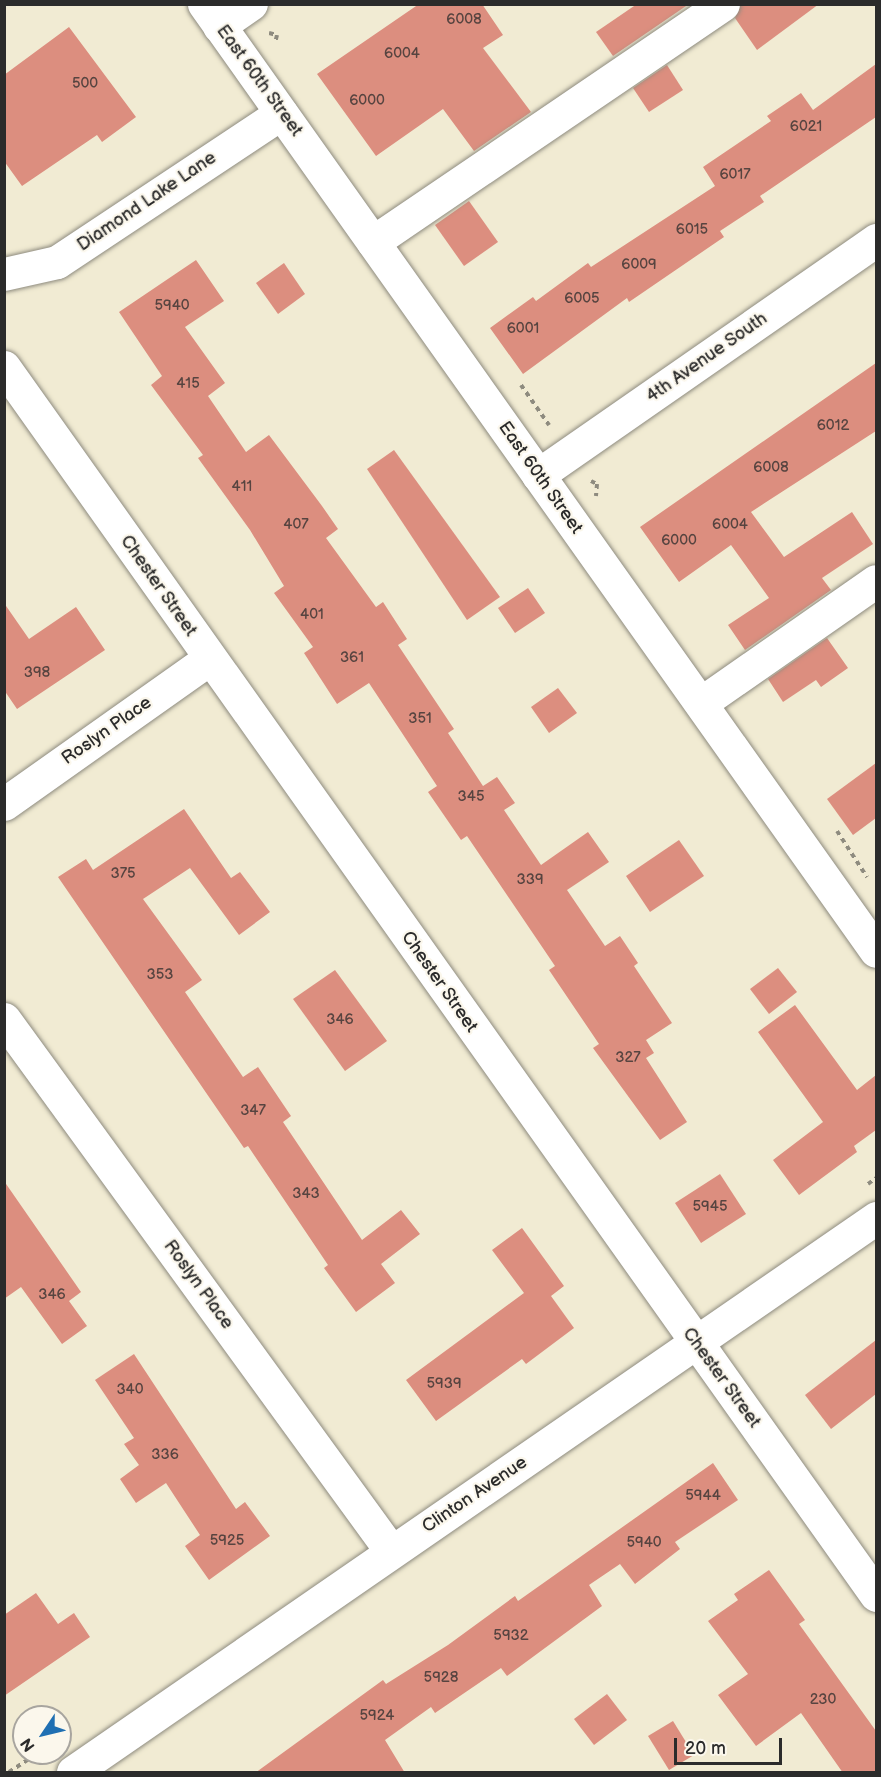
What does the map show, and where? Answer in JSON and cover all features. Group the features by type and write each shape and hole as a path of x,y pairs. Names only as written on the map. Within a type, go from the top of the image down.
{"street":[{"path":"212,15 251,4"},
{"path":"373,242 723,4"},
{"name":"East 60th Street","path":"212,15 700,703 866,914 876,951"},
{"name":"Diamond Lake Lane","path":"4,274 57,262 281,113"},
{"name":"4th Avenue South","path":"538,475 876,240"},
{"name":"Chester Street","path":"4,367 209,659 876,1595"},
{"path":"700,703 876,581"},
{"name":"Roslyn Place","path":"4,804 209,659"},
{"name":"Roslyn Place","path":"4,1019 391,1551"},
{"name":"Clinton Avenue","path":"73,1773 391,1551 697,1345 876,1218"}],"building":[{"path":"419,4 482,4 503,35 483,48 531,112 474,151 443,109 376,156 317,74"},
{"path":"637,4 689,4 613,56 596,32"},
{"path":"741,4 819,4 757,50 735,18"},
{"path":"69,27 136,117 102,142 97,135 22,186 4,161 4,75"},
{"path":"876,64 876,117 760,196 764,202 720,231 724,237 629,302 627,298 523,374 490,328 533,297 536,301 588,263 591,267 715,186 703,167 771,121 767,116 801,93 813,110"},
{"path":"667,65 683,90 649,112 633,88"},
{"path":"469,201 498,242 464,266 435,225"},
{"path":"196,260 224,301 185,327 225,383 208,396 246,452 269,435 322,506 338,529 326,538 376,607 383,602 407,639 398,645 454,729 448,733 483,786 497,777 515,803 504,810 541,865 588,832 609,862 567,890 605,946 620,936 638,963 634,966 672,1023 646,1040 654,1053 646,1058 687,1122 660,1140 593,1048 599,1044 549,970 555,966 467,836 461,840 428,792 437,786 369,683 337,704 304,653 313,647 274,593 284,586 250,530 198,458 203,455 151,385 162,376 119,312"},
{"path":"284,263 305,294 278,314 256,283"},
{"path":"876,363 876,431 751,512 784,557 852,512 873,544 822,578 831,590 745,650 728,625 769,598 731,545 679,582 640,527"},
{"path":"394,450 500,597 467,620 367,469"},
{"path":"528,588 545,613 515,633 498,608"},
{"path":"4,603 29,639 76,607 105,650 17,709 4,690"},
{"path":"827,638 848,668 821,687 816,680 783,702 768,679"},
{"path":"558,688 577,713 549,733 531,707"},
{"path":"876,763 876,818 853,835 827,799"},
{"path":"184,809 231,878 240,872 270,912 239,935 190,868 143,899 202,980 185,992 243,1077 258,1067 291,1116 283,1122 362,1240 401,1210 420,1234 381,1264 395,1283 356,1312 324,1268 328,1265 248,1146 244,1148 58,877 86,859 93,870"},
{"path":"679,840 704,876 650,912 626,876"},
{"path":"778,968 797,992 769,1014 750,989"},
{"path":"335,970 387,1041 345,1071 293,999"},
{"path":"795,1005 857,1090 876,1075 876,1130 854,1146 857,1152 799,1195 773,1160 823,1122 758,1032"},
{"path":"720,1174 746,1214 701,1243 675,1203"},
{"path":"4,1181 81,1292 69,1301 87,1326 62,1344 21,1287 4,1299"},
{"path":"522,1228 564,1286 551,1296 574,1328 526,1364 522,1359 436,1421 406,1380 524,1293 492,1250"},
{"path":"876,1340 876,1394 831,1429 805,1395"},
{"path":"134,1354 236,1509 245,1502 270,1536 209,1580 185,1546 200,1535 166,1483 136,1503 120,1479 139,1465 124,1444 134,1438 95,1380"},
{"path":"713,1463 738,1500 675,1542 680,1549 635,1584 620,1564 589,1585 602,1606 507,1676 501,1668 435,1713 431,1707 385,1740 405,1773 255,1773 383,1680 386,1684 448,1645 515,1596 518,1601"},
{"path":"769,1570 805,1620 799,1624 876,1731 876,1773 843,1773 801,1713 756,1746 718,1695 748,1674 708,1621 738,1600 734,1594"},
{"path":"36,1593 58,1624 74,1613 90,1637 4,1696 4,1615"},
{"path":"607,1694 627,1720 594,1745 574,1719"},
{"path":"673,1721 694,1755 669,1770 648,1736"}]}
